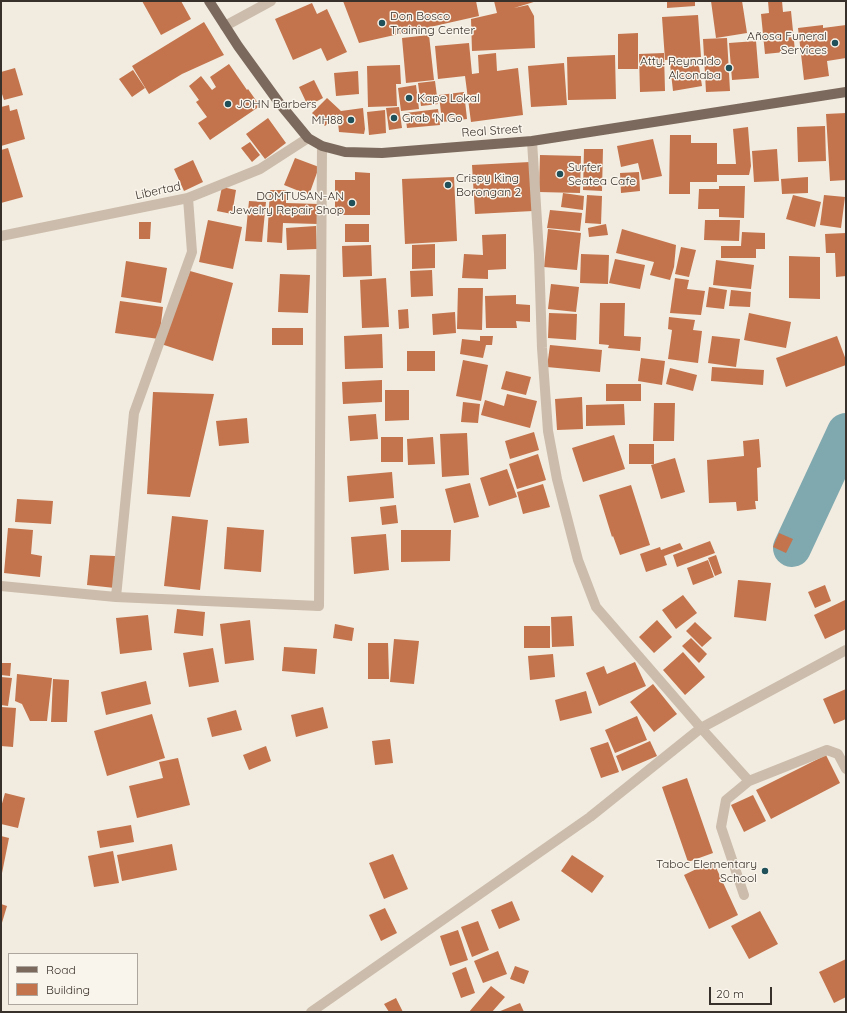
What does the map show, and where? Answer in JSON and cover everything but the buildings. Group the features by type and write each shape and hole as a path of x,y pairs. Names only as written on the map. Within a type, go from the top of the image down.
{"main road":[{"name":"Real Street","path":"208,1 280,104 308,138 322,146 345,152 382,153 532,142 846,92"}],"street":[{"path":"225,26 271,1"},
{"name":"Libertad","path":"1,236 188,198 260,169 308,138"},
{"path":"532,142 539,254 542,348 548,431 557,480 578,560 596,607 749,781"},
{"path":"1,586 116,597 319,606 322,146"},
{"path":"116,597 134,413 192,252 188,198"},
{"path":"314,1011 590,817 701,728 846,650"},
{"path":"744,895 721,827 726,800 749,781 827,750 838,754 846,769"}],"waterway":[{"path":"792,548 846,432"}],"place":[{"name":"Don Bosco Training Center","path":"382,23"},
{"name":"Añosa Funeral Services","path":"835,43"},
{"name":"Atty. Reynaldo Alconaba","path":"729,68"},
{"name":"Kape Lokal","path":"409,98"},
{"name":"JOHN Barbers","path":"228,104"},
{"name":"Grab 'N Go","path":"394,118"},
{"name":"MH88","path":"351,120"},
{"name":"Surfer Seatea Cafe","path":"560,174"},
{"name":"Crispy King Borongan 2","path":"448,185"},
{"name":"DOMTUSAN-AN Jewelry Repair Shop","path":"352,203"},
{"name":"Taboc Elementary School","path":"765,871"}]}
